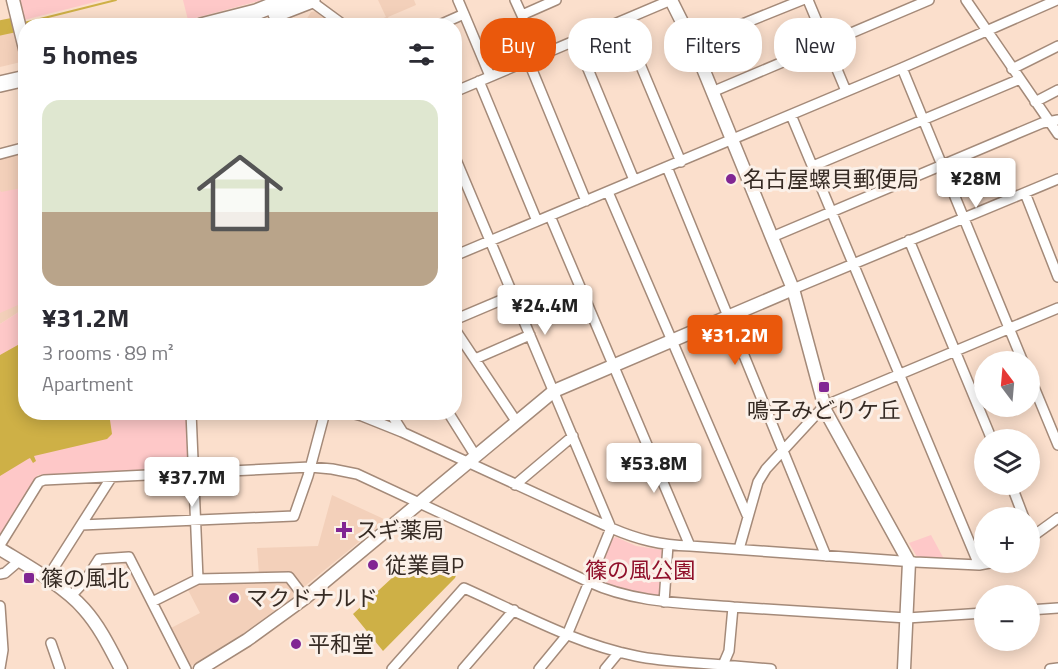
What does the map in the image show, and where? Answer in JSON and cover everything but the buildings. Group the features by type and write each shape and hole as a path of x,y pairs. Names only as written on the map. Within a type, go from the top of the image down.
{"main road":[{"path":"232,18 256,12 286,0"},
{"path":"282,18 311,0"},
{"path":"0,76 18,71"},
{"path":"0,84 18,80"}],"street":[{"path":"13,0 18,20"},
{"path":"311,0 335,18"},
{"path":"458,0 490,76"},
{"path":"515,0 523,18"},
{"path":"522,15 556,0"},
{"path":"629,18 671,0 680,18"},
{"path":"757,18 802,0"},
{"path":"808,0 816,18"},
{"path":"856,30 929,0"},
{"path":"966,0 1035,102 1054,121 1058,134"},
{"path":"462,253 681,162 1057,0"},
{"path":"455,18 464,14"},
{"path":"1012,69 1058,46"},
{"path":"712,92 774,65"},
{"path":"902,68 1019,351"},
{"path":"462,88 500,72"},
{"path":"533,72 586,201"},
{"path":"589,72 634,180"},
{"path":"643,72 681,162"},
{"path":"704,72 793,289 824,406 909,562 904,669"},
{"path":"838,72 846,91"},
{"path":"813,166 1020,79"},
{"path":"479,81 537,221"},
{"path":"1035,102 1058,90"},
{"path":"791,115 974,553"},
{"path":"772,237 1042,123 1054,121"},
{"path":"0,154 18,149"},
{"path":"667,167 826,556"},
{"path":"462,174 611,528 567,634 539,669"},
{"path":"200,669 247,640 305,597 554,391 728,315 1058,179"},
{"path":"609,192 747,515"},
{"path":"1024,193 1058,277"},
{"path":"550,216 690,546"},
{"path":"909,240 987,429"},
{"path":"462,317 513,295"},
{"path":"739,549 758,482 772,460 824,406 1058,308"},
{"path":"474,359 530,335"},
{"path":"462,340 516,421"},
{"path":"1040,402 1058,445"},
{"path":"192,420 198,579"},
{"path":"81,525 195,522 294,516 323,420"},
{"path":"372,420 471,459 515,484 638,539 668,545 974,565"},
{"path":"395,420 402,432"},
{"path":"452,420 471,459"},
{"path":"515,484 573,436"},
{"path":"121,669 98,627 84,609 71,596 0,547 39,482 310,468 332,469 357,474 590,582 630,596 664,602 907,618 974,614"},
{"path":"46,580 111,478"},
{"path":"1040,529 1058,518"},
{"path":"664,602 668,545"},
{"path":"71,596 85,581 99,559 129,557 186,669"},
{"path":"0,574 19,561"},
{"path":"152,602 198,579 289,577 305,597"},
{"path":"392,669 464,588 567,634 637,657 722,667 771,669"},
{"path":"0,606 3,650 0,668"},
{"path":"722,667 729,651 733,607"},
{"path":"1040,609 1058,608"},
{"path":"463,669 514,610"},
{"path":"51,643 60,669"},
{"path":"605,669 619,652"},
{"path":"662,669 667,660"},
{"path":"1050,669 1058,668"}],"shaded area":[{"path":"378,0 414,0 416,5 384,18 386,17"},
{"path":"316,11 326,18 307,18 311,12"},
{"path":"15,31 18,41 18,63 0,67 0,35"},
{"path":"18,154 18,312 0,324 0,158"},
{"path":"18,345 18,420 110,420 112,434 107,439 34,456 36,461 33,463 30,458 0,476 0,355"},
{"path":"332,495 386,520 305,586 300,586 291,574 259,575 257,548 318,546"},
{"path":"419,553 458,570 455,578 383,651 353,614"},
{"path":"288,581 296,591 296,595 244,633 191,666 187,664 169,629 200,613 187,588 198,582"}],"green space":[{"path":"18,0 103,0 32,18 23,18"},
{"path":"183,0 263,0 196,18 188,18"},
{"path":"18,189 18,305 0,313 0,190 1,192"},
{"path":"18,312 18,420 186,420 190,465 186,468 38,475 0,534 0,324"},
{"path":"931,535 944,559 917,557 909,543"},
{"name":"篠の風公園","path":"616,537 636,546 664,550 663,592 660,596 620,588 596,579 595,575 611,539"}],"waterway":[{"path":"44,18 116,0"},
{"path":"0,28 14,25"}],"place":[{"name":"名古屋螺貝郵便局","path":"731,179"},
{"name":"鳴子みどりケ丘","path":"824,387"},
{"name":"スギ薬局","path":"344,530"},
{"name":"従業員P","path":"373,565"},
{"name":"篠の風北","path":"29,578"},
{"name":"マクドナルド","path":"234,598"},
{"name":"平和堂","path":"296,644"}]}
